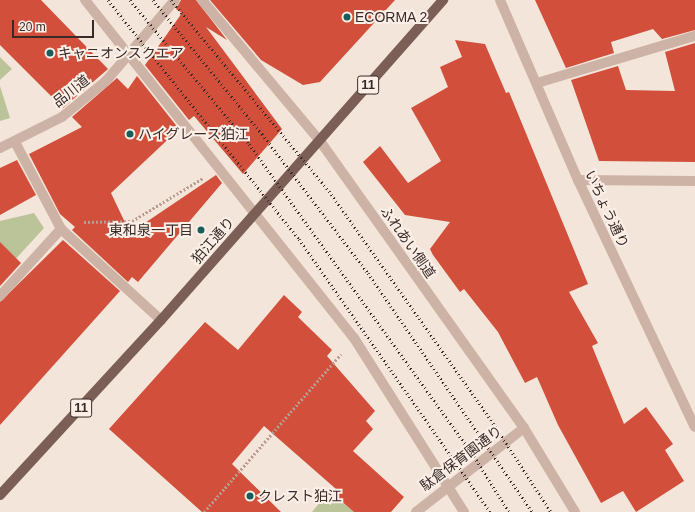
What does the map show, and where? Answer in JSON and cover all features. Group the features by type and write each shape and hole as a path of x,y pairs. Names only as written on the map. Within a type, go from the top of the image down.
{"main road":[{"name":"狛江通り","path":"0,495 161,320 443,0"}],"street":[{"path":"85,0 132,55 354,338 464,512"},
{"name":"品川道","path":"0,148 16,142 62,117 132,55 175,0"},
{"name":"ふれあい側道","path":"202,0 320,141 524,428 575,512"},
{"name":"いちょう通り","path":"500,0 578,180 695,427"},
{"path":"537,84 695,36"},
{"path":"16,142 61,229 161,320"},
{"path":"578,180 695,181"},
{"path":"0,296 61,229"},
{"name":"駄倉保育園通り","path":"416,512 447,485 524,428"}],"path":[{"path":"61,229 70,223 132,221 208,175"},
{"path":"204,512 354,338"}],"green space":[{"path":"0,57 12,69 0,80"},
{"path":"0,86 10,118 0,121"},
{"path":"34,213 44,228 0,276 0,221"},
{"path":"329,491 354,512 312,512"}],"building":[{"name":"キャニオンスクエア","path":"0,0 41,0 108,69 63,108 0,45"},
{"path":"181,0 196,0 227,40 206,27 282,129 243,174 194,116 189,120 145,65 182,13 176,9"},
{"path":"210,0 395,0 320,82 303,85 261,60"},
{"path":"535,0 695,0 695,30 662,39 653,29 611,42 614,53 566,68"},
{"path":"455,40 485,44 506,93 509,92 588,284 569,292 598,343 592,346 624,424 646,407 673,444 665,450 684,481 636,512 623,491 601,503 558,425 537,377 525,383 498,332 464,289 460,292 433,255 430,249 450,222 405,215 363,162 380,146 408,183 441,161 411,108 448,87 440,67 462,57"},
{"path":"695,43 695,162 599,161 571,80 618,66 626,90 675,91 665,52"},
{"path":"137,76 179,129 111,193 130,233 216,175 222,183 138,282 132,277 128,282 72,230 75,227 60,214 29,154 82,127 72,117 117,78 128,89"},
{"path":"17,160 36,195 0,215 0,168"},
{"path":"63,240 120,291 0,425 0,302"},
{"path":"0,242 21,263 0,286"},
{"path":"284,295 302,312 298,317 332,350 327,356 375,411 366,421 373,429 353,451 404,497 391,512 354,512 332,493 336,489 264,426 232,464 281,512 202,512 109,429 205,322 238,350"}],"railway":[{"path":"108,0 299,239 490,512"},
{"path":"130,0 249,144 472,453 509,512"},
{"path":"153,0 262,134 368,273 532,512"},
{"path":"171,0 329,191 493,423 551,512"}],"place":[{"name":"ECORMA 2","path":"347,17"},
{"name":"キャニオンスクエア","path":"50,53"},
{"name":"ハイグレース狛江","path":"130,134"},
{"name":"東和泉一丁目","path":"201,230"},
{"name":"クレスト狛江","path":"250,496"}]}
